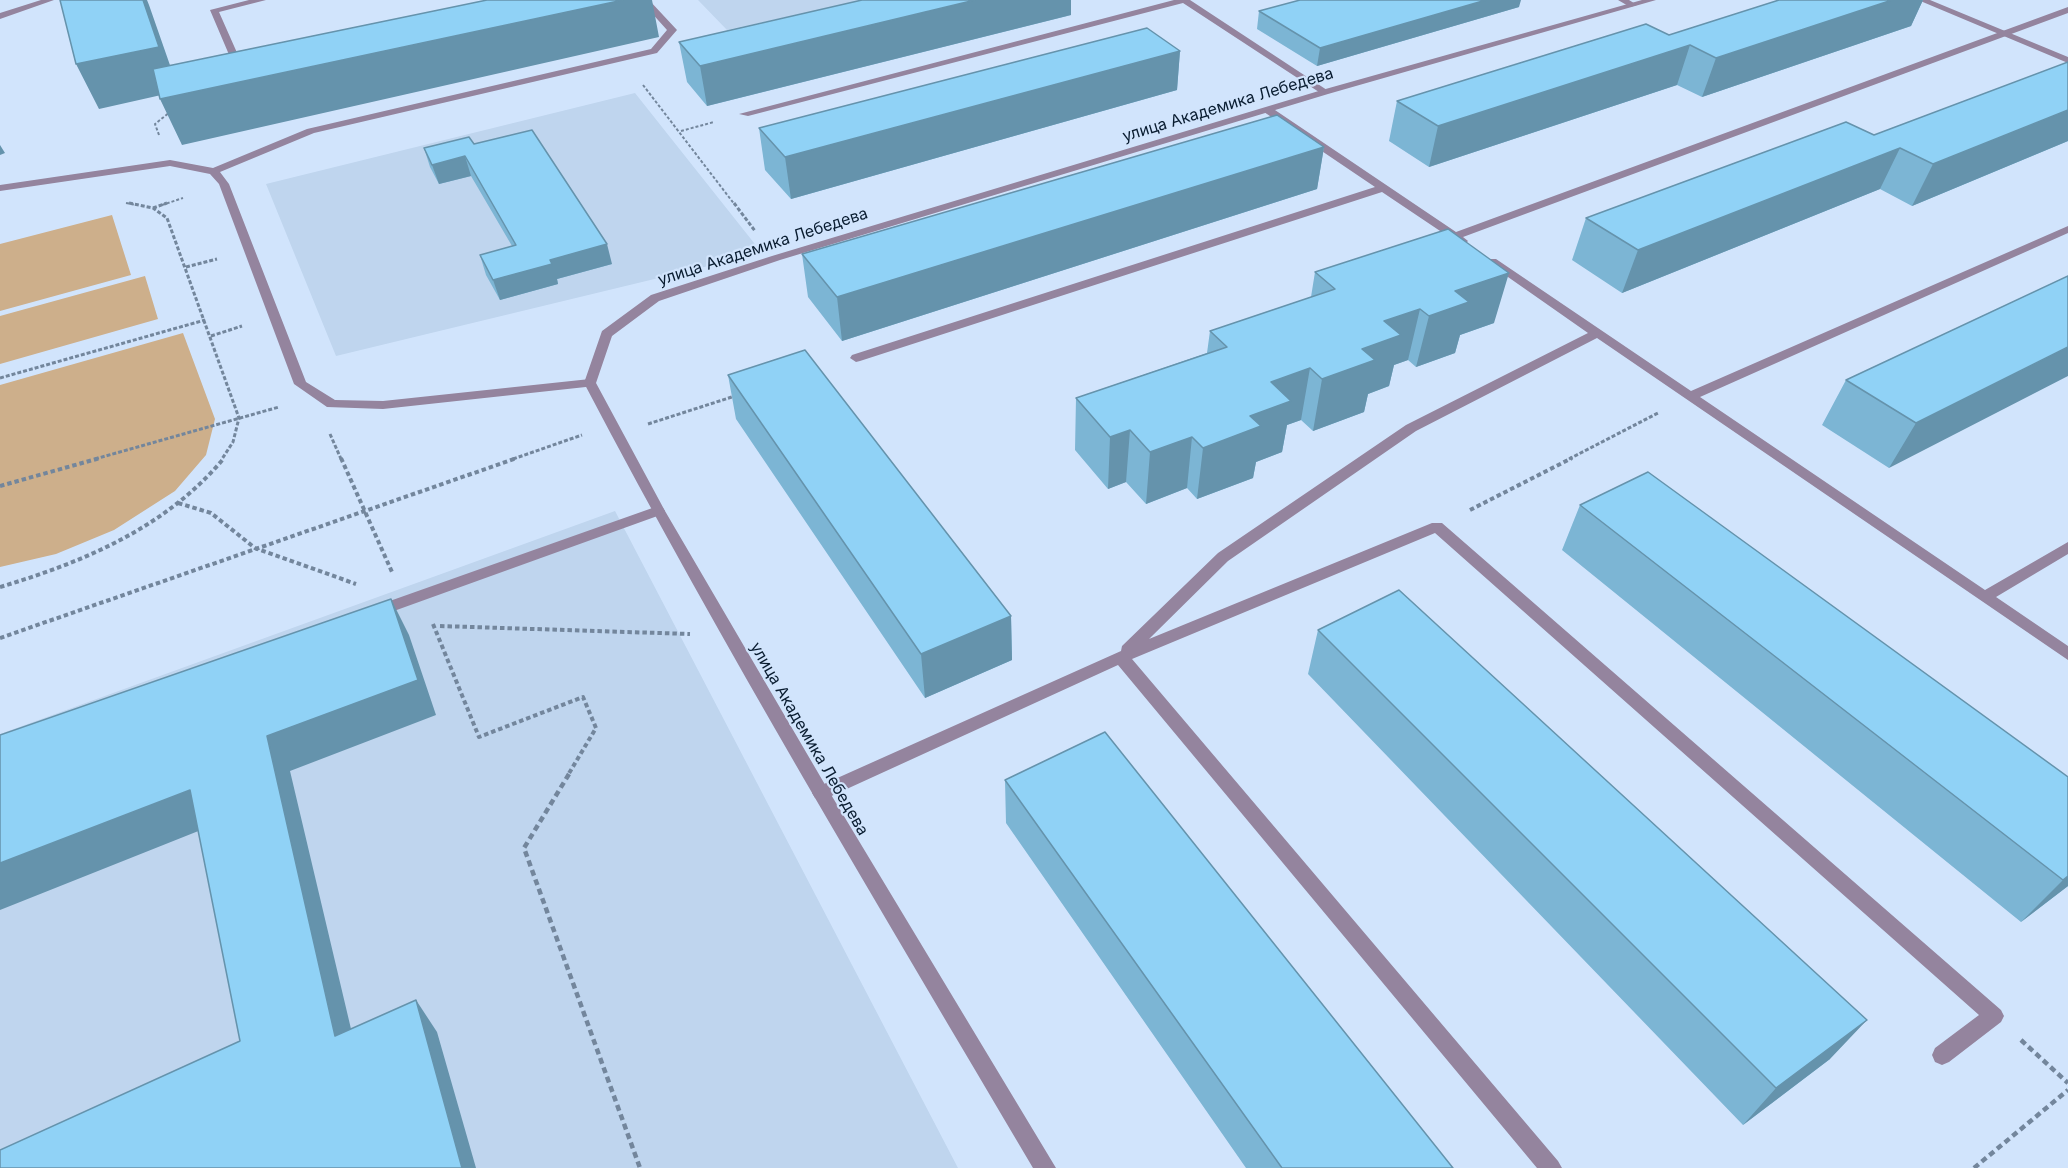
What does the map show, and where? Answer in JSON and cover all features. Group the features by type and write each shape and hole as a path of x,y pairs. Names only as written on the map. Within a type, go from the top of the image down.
{"street":[{"path":"0,16 50,0"},
{"path":"233,56 214,10 262,0"},
{"path":"0,188 170,163 214,171 311,131 654,51 672,30 644,0"},
{"path":"744,114 1184,0 1325,92"},
{"name":"улица Академика Лебедева","path":"1045,1168 730,636 658,511 614,424 590,383 606,334 655,298 776,258 1325,92 1628,3 1652,0"},
{"path":"1922,0 2068,60"},
{"path":"1455,236 2068,10"},
{"path":"1268,110 2068,654"},
{"path":"214,171 224,184 300,384 332,404 383,405 590,383"},
{"path":"856,358 1383,188"},
{"path":"1690,396 2068,229"},
{"path":"1121,657 1223,557 1411,428 1597,333"},
{"path":"360,618 658,511"},
{"path":"821,793 1121,657 1437,527 1994,1016 1942,1055"},
{"path":"1984,597 2068,547"},
{"path":"1121,657 1551,1168"}],"path":[{"path":"646,89 776,258"},
{"path":"154,124 171,111"},
{"path":"0,587 41,575 85,558 125,538 178,503 215,468 232,444 239,418 167,218 153,208 121,202"},
{"path":"0,378 205,320"},
{"path":"0,486 318,396"},
{"path":"640,426 735,396"},
{"path":"1437,527 1690,396"},
{"path":"332,404 323,420 405,602"},
{"path":"0,638 614,424"},
{"path":"178,503 211,513 255,548 405,602"},
{"path":"421,596 479,737 583,697 596,728 524,848 640,1168"},
{"path":"434,626 730,636"},
{"path":"1994,1016 2068,1083"},
{"path":"1974,1168 2068,1090"}],"shaded area":[{"path":"698,0 864,0 727,30"},
{"path":"635,93 762,253 336,356 266,184"},
{"path":"112,215 131,275 0,311 0,244"},
{"path":"145,276 158,319 0,364 0,316"},
{"path":"183,333 215,419 206,455 175,491 114,530 56,554 0,567 0,385"},
{"path":"615,511 958,1168 0,1168 0,734"}],"building":[{"path":"60,0 143,0 159,47 76,64"},
{"path":"487,0 623,0 160,99 153,69"},
{"path":"862,0 975,0 700,66 679,42"},
{"path":"1300,0 1486,0 1320,48 1259,11"},
{"path":"1779,0 1892,0 1716,58 1690,45 1438,126 1397,101 1646,24 1669,35"},
{"path":"1147,28 1180,51 785,157 759,128"},
{"path":"2068,62 2068,110 1933,164 1900,148 1638,250 1586,218 1846,122 1874,135"},
{"path":"1277,115 1324,147 837,297 802,254"},
{"path":"532,130 607,244 550,260 552,264 493,280 480,255 516,245 465,156 432,165 424,148 469,137 474,144"},
{"path":"1448,229 1509,273 1455,291 1469,302 1429,316 1420,309 1384,321 1401,335 1362,349 1375,360 1322,379 1310,368 1271,382 1291,401 1250,416 1261,426 1203,448 1192,437 1150,452 1130,430 1110,437 1076,398 1227,347 1210,331 1335,289 1315,272"},
{"path":"2068,276 2068,347 1916,423 1846,380"},
{"path":"805,350 1011,616 921,654 728,375"},
{"path":"1648,472 2068,777 2068,876 2063,880 1580,505"},
{"path":"1399,590 1867,1020 1776,1088 1318,630"},
{"path":"391,599 418,680 267,736 335,1036 416,1000 462,1168 0,1168 0,1150 240,1041 190,790 0,863 0,735"},
{"path":"1105,732 1453,1168 1282,1168 1005,780"}]}
